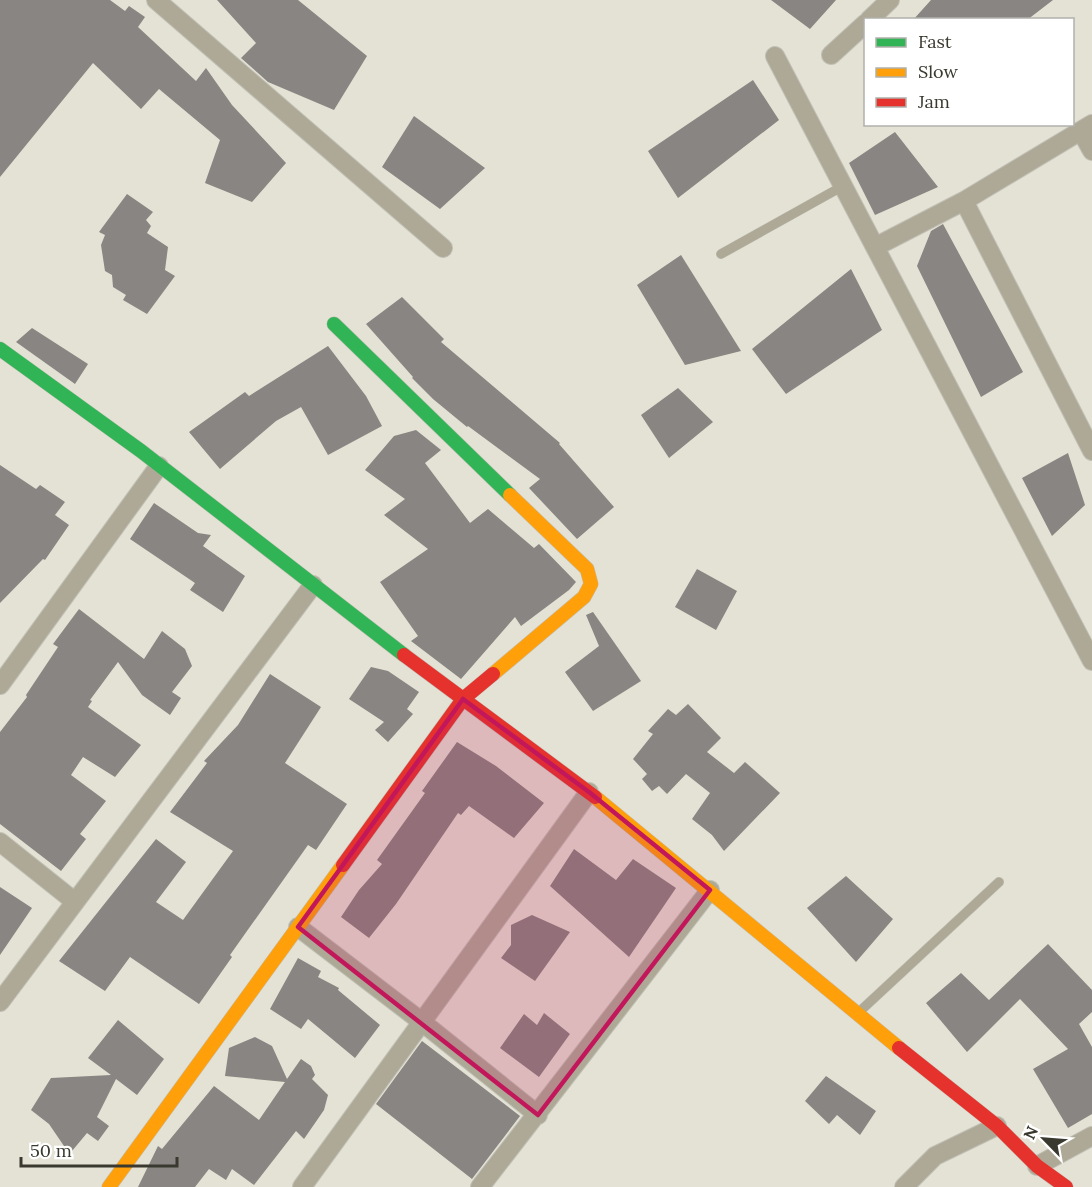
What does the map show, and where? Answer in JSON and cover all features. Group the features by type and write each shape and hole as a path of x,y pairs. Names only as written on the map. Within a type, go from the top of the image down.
{"street":[{"path":"156,0 443,248"},
{"path":"871,18 890,0"},
{"path":"831,55 864,25"},
{"path":"775,56 1092,661"},
{"path":"875,248 964,201 1087,127 1092,151"},
{"path":"964,201 1092,451"},
{"path":"109,1187 463,699 584,597 592,584 592,577 587,569 334,324"},
{"path":"0,349 159,465 313,585 589,792 710,890 856,1014 997,1126 1037,1166 1066,1187"},
{"path":"0,685 159,465"},
{"path":"0,1002 313,585"},
{"path":"302,1187 589,792"},
{"path":"0,842 74,901"},
{"path":"480,1187 710,890"},
{"path":"298,927 538,1114"},
{"path":"904,1187 935,1156 997,1126"},
{"path":"1037,1166 1092,1136"}],"lane":[{"path":"720,254 843,186"},
{"path":"856,1014 999,882"}],"highlighted area":[{"path":"463,699 589,792 710,890 538,1115 298,927"}],"building":[{"path":"0,0 110,0 125,11 129,6 145,17 138,27 196,81 206,68 232,105 286,163 252,202 205,183 220,140 159,89 141,109 93,63 0,177"},
{"path":"217,0 298,0 367,56 334,110 268,82 241,58 256,43"},
{"path":"771,0 836,0 810,29"},
{"path":"931,0 1053,0 1030,18 915,18"},
{"path":"753,80 779,120 678,198 648,151"},
{"path":"414,116 485,168 440,209 382,167"},
{"path":"895,132 938,187 875,215 849,163"},
{"path":"127,194 153,212 146,220 151,226 147,233 168,247 165,270 175,276 147,314 123,300 126,295 113,287 112,275 105,271 101,245 105,235 99,232"},
{"path":"943,224 1023,372 981,397 917,266 931,231"},
{"path":"681,255 741,351 685,365 637,285"},
{"path":"851,269 882,330 786,394 752,349"},
{"path":"402,297 444,339 441,342 560,443 614,507 577,539 529,488 540,479 467,427 433,399 366,324"},
{"path":"32,328 88,364 75,384 16,342"},
{"path":"328,346 366,396 382,426 328,455 301,407 276,421 220,469 189,432 245,392 249,396"},
{"path":"678,388 713,422 669,458 641,415"},
{"path":"416,430 441,450 425,463 470,523 488,509 534,548 539,544 576,582 569,590 521,626 515,617 461,679 411,641 418,636 380,582 428,549 384,515 405,499 365,470 394,436"},
{"path":"1068,453 1085,505 1052,536 1022,478"},
{"path":"0,465 36,489 40,485 65,502 55,515 69,525 45,560 43,559 0,603"},
{"path":"154,503 198,533 211,535 203,546 245,576 223,612 190,590 195,583 130,539"},
{"path":"697,569 737,591 716,630 675,607"},
{"path":"79,609 144,659 162,631 185,649 192,666 172,692 181,698 170,715 142,695 118,662 90,700 92,701 88,707 141,745 115,777 83,757 71,775 106,801 80,834 86,839 61,871 0,824 0,732 27,697 26,695 58,647 53,644"},
{"path":"593,612 641,681 593,711 565,672 599,646 586,615"},
{"path":"371,667 388,671 419,692 407,709 413,714 388,742 375,730 384,722 349,699"},
{"path":"270,674 321,707 285,763 347,804 316,850 308,845 230,955 232,957 199,1004 130,957 105,991 59,961 156,839 186,862 156,902 183,920 233,851 170,812 207,763 204,761 238,725"},
{"path":"688,704 721,738 707,752 734,773 745,762 780,793 724,851 712,835 692,819 710,793 686,774 667,794 659,786 652,791 642,779 647,774 633,759 653,734 648,731 668,709 676,715"},
{"path":"457,742 496,766 544,803 514,838 469,806 461,815 458,813 396,904 369,938 341,917 359,890 382,864 377,860 425,793 422,791"},
{"path":"574,849 616,880 633,859 676,888 629,957 550,886"},
{"path":"846,876 893,919 856,962 807,908"},
{"path":"0,887 32,908 0,955"},
{"path":"532,915 570,932 535,981 501,958 511,945 511,925"},
{"path":"1048,944 1092,990 1092,1012 1079,1024 1092,1047 1092,1114 1068,1128 1033,1069 1068,1049 1020,999 967,1052 926,1003 961,973 989,1000"},
{"path":"298,958 321,971 318,977 339,988 338,990 380,1025 355,1058 308,1019 301,1029 270,1009"},
{"path":"544,1013 570,1034 539,1077 500,1048 524,1014 537,1025"},
{"path":"118,1020 164,1059 137,1095 116,1079 97,1117 109,1126 98,1141 87,1133 72,1151 64,1146 49,1124 31,1110 51,1078 111,1075 88,1058"},
{"path":"255,1037 272,1046 287,1079 301,1059 311,1066 315,1075 312,1079 328,1095 324,1110 304,1139 296,1131 254,1185 232,1169 226,1180 209,1169 195,1187 138,1187 158,1146 162,1149 214,1086 259,1120 285,1082 225,1076 229,1048"},
{"path":"422,1041 520,1116 472,1179 376,1104"},
{"path":"826,1076 876,1111 860,1135 837,1115 829,1124 805,1101"}],"traffic: fast":[{"path":"334,324 510,495"},
{"path":"0,349 141,451 404,655"}],"traffic: slow":[{"path":"493,674 584,597 591,584 587,569 510,495"},
{"path":"595,797 899,1048"},
{"path":"109,1187 343,865"}],"traffic: jam":[{"path":"404,655 595,797"},
{"path":"343,865 463,699 493,674"},
{"path":"899,1048 997,1126 1037,1166 1066,1187"}]}
